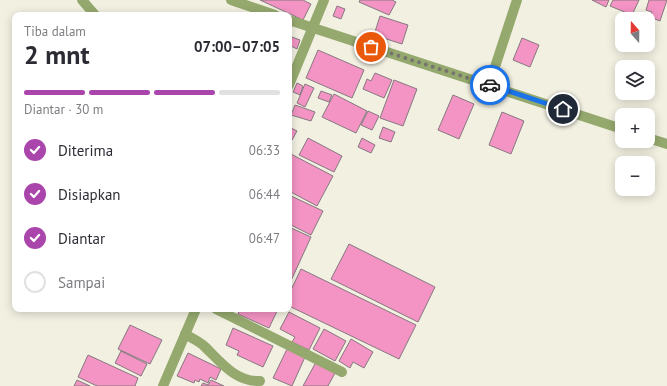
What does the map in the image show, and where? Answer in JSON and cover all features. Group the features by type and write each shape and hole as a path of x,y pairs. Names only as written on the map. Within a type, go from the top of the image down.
{"street":[{"path":"82,0 92,12"},
{"path":"231,0 266,12"},
{"path":"292,78 324,0"},
{"path":"489,84 517,0"},
{"path":"292,21 489,84 615,127"},
{"path":"655,140 667,144"},
{"path":"165,385 195,312"},
{"path":"222,312 342,372"},
{"path":"185,334 203,345 214,357 236,376 253,381 260,381"}],"building":[{"path":"260,0 303,0 311,4 303,20 292,15 292,12 286,12"},
{"path":"360,0 392,0 396,2 389,15 359,2"},
{"path":"592,0 609,0 606,7"},
{"path":"613,0 639,0 633,12 625,12 610,6"},
{"path":"649,0 667,0 660,21 655,19 655,12 646,10"},
{"path":"337,6 345,9 341,19 333,16"},
{"path":"380,16 408,25 402,44 374,35"},
{"path":"292,37 300,40 297,49 292,46"},
{"path":"522,38 539,45 530,67 513,60"},
{"path":"318,50 364,70 352,98 306,78"},
{"path":"375,73 392,80 384,98 363,89 367,79 371,81"},
{"path":"394,80 417,89 403,126 380,118"},
{"path":"297,83 303,86 300,95 293,92"},
{"path":"305,84 314,88 305,107 297,103"},
{"path":"321,91 332,95 329,102 318,98"},
{"path":"334,94 367,111 356,133 322,117"},
{"path":"453,95 474,104 459,139 438,130"},
{"path":"295,105 315,112 311,121 292,115"},
{"path":"368,111 379,116 372,130 361,125"},
{"path":"502,112 524,121 511,154 489,145"},
{"path":"383,127 395,132 391,142 379,138"},
{"path":"292,128 297,131 292,140"},
{"path":"308,138 342,156 334,172 299,155"},
{"path":"362,138 375,145 371,153 358,147"},
{"path":"292,155 333,176 317,206 292,193"},
{"path":"292,196 323,211 311,235 292,226"},
{"path":"292,228 311,237 292,278"},
{"path":"349,244 435,287 418,322 331,279"},
{"path":"301,269 416,325 399,359 292,307 292,288"},
{"path":"239,312 277,312 269,328 238,314"},
{"path":"289,312 320,328 309,350 292,342 295,337 280,329"},
{"path":"130,325 162,340 150,364 118,349"},
{"path":"233,328 273,346 263,367 237,355 239,351 226,345"},
{"path":"324,329 346,341 335,361 313,349"},
{"path":"351,339 373,352 364,368 353,362 350,368 339,361"},
{"path":"287,349 305,357 292,386 273,378"},
{"path":"121,351 147,364 141,376 115,363"},
{"path":"188,353 221,369 216,380 210,377 208,383 200,379 199,382 195,380 194,383 177,376"},
{"path":"88,355 138,378 135,386 97,386 78,377"},
{"path":"316,362 335,373 328,386 303,386"},
{"path":"77,380 90,386 74,386"},
{"path":"211,380 224,386 201,386 203,383 208,385"}],"way so far":[{"path":"371,47 490,85"}],"route":[{"path":"490,85 563,109"}]}
